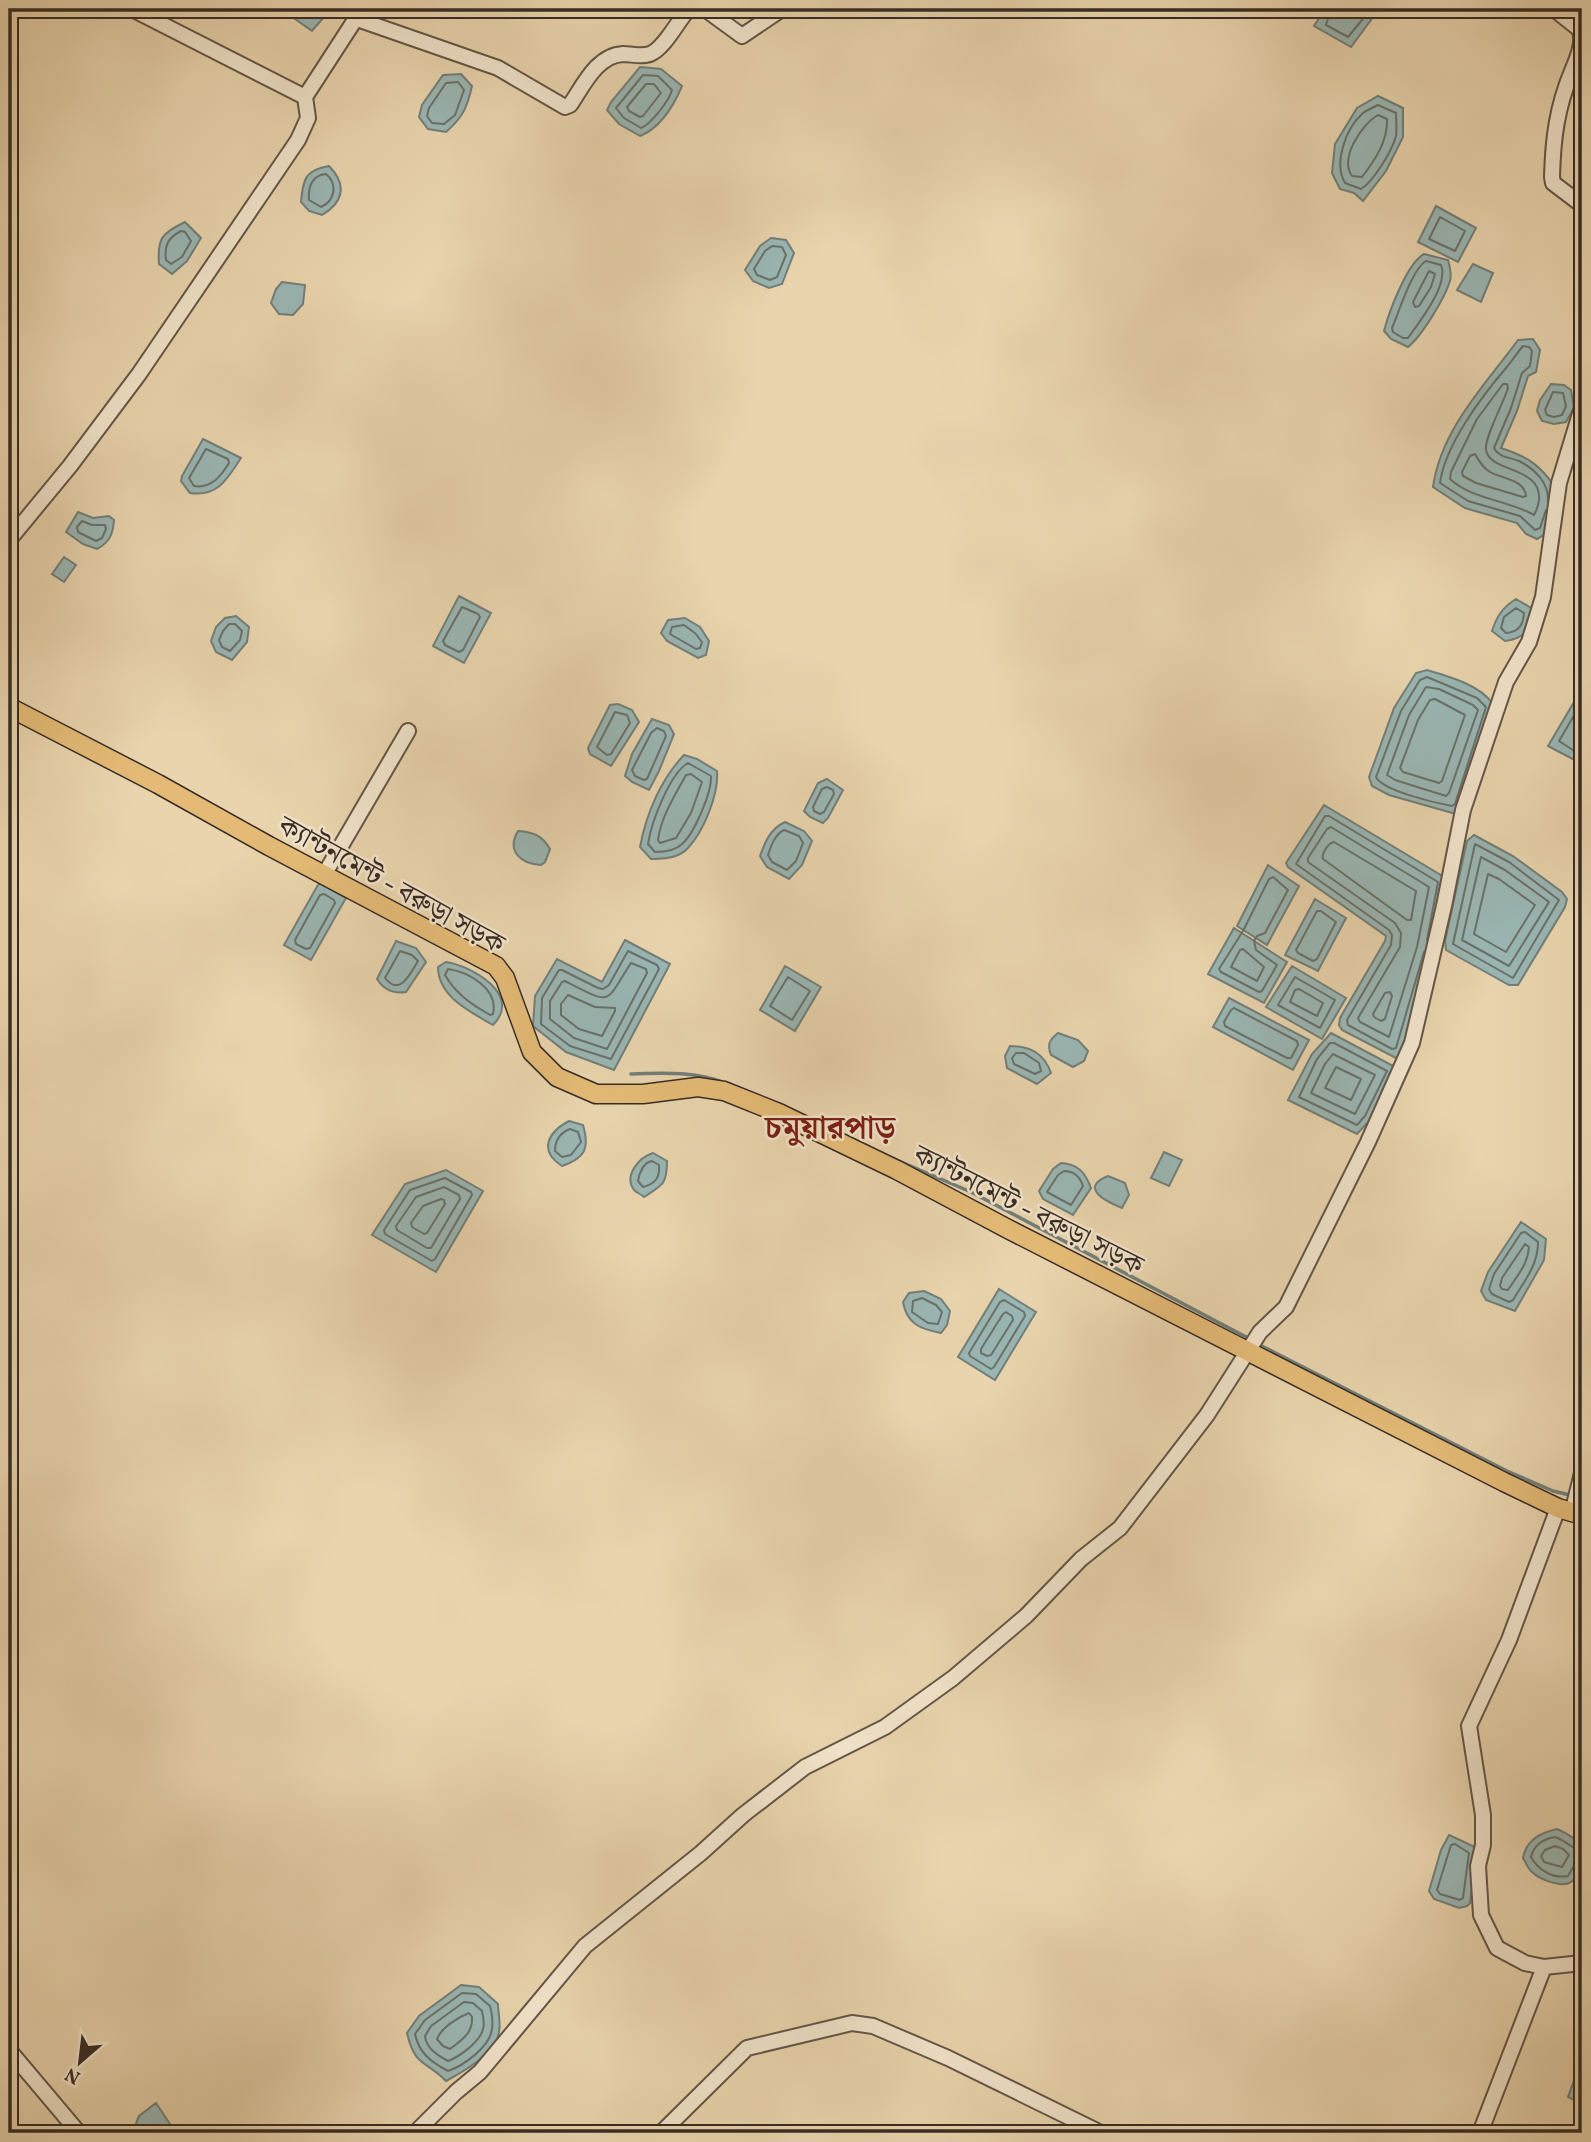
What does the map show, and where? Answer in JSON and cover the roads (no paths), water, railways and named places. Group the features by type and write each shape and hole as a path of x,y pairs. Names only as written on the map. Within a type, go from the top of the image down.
{"main road":[{"name":"ক্যান্টনমেন্ট - বরুড়া সড়ক","path":"9,707 496,966 505,978 532,1052 557,1077 596,1094 643,1094 698,1087 724,1091 779,1113 897,1170 1008,1229 1571,1512"}],"street":[{"path":"132,9 305,97"},
{"path":"9,540 70,466 139,374 291,151 308,118 305,97 359,14 498,68 565,107 570,105 594,69 609,58 620,54 649,55 659,48 689,9"},
{"path":"705,9 742,36 782,9"},
{"path":"1554,9 1579,29 1581,34 1578,57 1564,92 1553,135 1552,177 1553,183 1582,205"},
{"path":"415,2133 480,2072 584,1946 805,1767 885,1727 953,1678 1026,1616 1081,1559 1120,1528 1207,1415 1260,1332 1286,1307 1368,1142 1412,1043 1463,810 1506,682 1529,642 1543,597 1559,483 1582,407"},
{"path":"324,875 408,731"},
{"path":"1582,1473 1571,1512 1469,1726 1483,1815 1483,1845 1478,1866 1481,1915 1497,1948 1525,1963 1544,1967 1582,1963"},
{"path":"1480,2133 1544,1967"},
{"path":"661,2133 747,2048 852,2024 873,2026 948,2058 1101,2133"},
{"path":"9,2050 79,2133"}],"water":[{"path":"281,9 331,9 312,31"},
{"path":"1325,9 1379,9 1351,47 1314,26"},
{"path":"640,67 661,69 682,86 666,115 640,136 619,124 607,110"},
{"path":"461,74 472,86 457,122 446,132 428,129 419,117 422,105 443,75"},
{"path":"1378,96 1403,108 1403,137 1386,171 1363,201 1354,193 1340,189 1332,173 1335,144 1357,108"},
{"path":"329,166 339,179 339,199 322,215 309,211 301,202 302,194 304,182 310,173"},
{"path":"1436,206 1476,228 1458,262 1418,242"},
{"path":"185,222 201,238 187,261 172,274 159,264 160,242 166,233"},
{"path":"771,238 786,240 794,253 782,284 769,288 753,281 745,270 760,246"},
{"path":"1424,254 1448,260 1451,278 1432,317 1408,347 1391,339 1384,331 1405,277"},
{"path":"1473,264 1493,273 1481,302 1457,290"},
{"path":"282,282 305,285 303,304 293,315 279,314 271,303"},
{"path":"1533,339 1540,350 1536,372 1528,376 1501,448 1532,462 1556,488 1545,534 1537,539 1526,534 1517,523 1465,508 1433,487 1445,446 1466,409 1518,340"},
{"path":"1551,384 1564,385 1571,390 1574,408 1566,422 1554,424 1542,421 1537,411 1540,400"},
{"path":"203,439 241,458 221,485 208,492 190,493 181,481 182,476"},
{"path":"78,512 93,518 109,516 114,520 110,537 97,549 83,544 66,532"},
{"path":"64,557 76,565 64,582 52,574"},
{"path":"459,596 491,613 464,663 433,646"},
{"path":"1516,599 1533,609 1530,622 1523,635 1505,641 1492,631 1501,613"},
{"path":"236,616 249,627 247,642 232,660 216,652 211,641 216,627 225,618"},
{"path":"685,618 700,627 709,641 706,655 698,658 667,641 661,633 668,620"},
{"path":"1427,670 1472,686 1493,704 1456,814 1389,795 1372,786 1369,777 1394,708 1416,673"},
{"path":"1577,697 1582,700 1582,764 1548,746"},
{"path":"618,704 632,710 639,722 611,766 590,754 588,748 610,705"},
{"path":"652,719 669,725 674,734 649,790 625,776 632,754"},
{"path":"684,755 717,771 713,801 700,832 688,848 676,856 651,859 640,847 646,822 662,786"},
{"path":"827,779 843,790 823,823 804,811 818,783"},
{"path":"1324,805 1444,877 1405,1043 1398,1059 1342,1030 1339,1025 1340,1018 1386,936 1286,863"},
{"path":"785,822 804,831 812,841 802,865 789,879 767,867 760,856 772,832"},
{"path":"518,831 533,833 544,840 550,849 545,862 541,865 534,864 518,855 514,845"},
{"path":"1474,835 1513,856 1562,892 1567,899 1565,907 1518,985 1509,985 1446,950 1445,941 1467,841"},
{"path":"1268,865 1299,886 1267,945 1237,926"},
{"path":"319,883 346,898 311,960 284,945"},
{"path":"1315,899 1346,918 1318,971 1285,955"},
{"path":"1234,928 1287,962 1264,1003 1208,974"},
{"path":"625,940 670,964 614,1070 566,1052 533,1026 535,996 557,959 602,982"},
{"path":"396,941 416,948 426,962 406,992 390,990 377,979"},
{"path":"446,962 469,969 498,993 502,1003 501,1014 493,1025 466,1009 444,987 439,978 438,967"},
{"path":"785,966 821,987 795,1031 760,1010"},
{"path":"1292,966 1346,998 1322,1039 1266,1007"},
{"path":"1229,998 1309,1040 1293,1070 1213,1027"},
{"path":"1058,1033 1078,1040 1088,1051 1084,1061 1073,1067 1051,1055 1050,1043"},
{"path":"1331,1033 1397,1068 1371,1119 1357,1134 1288,1100 1312,1054"},
{"path":"1010,1046 1024,1047 1035,1052 1044,1060 1051,1073 1037,1084 1007,1068 1005,1056"},
{"path":"569,1121 583,1125 586,1140 581,1156 562,1166 550,1154 548,1148 551,1136"},
{"path":"1164,1152 1182,1160 1169,1186 1151,1178"},
{"path":"653,1153 667,1161 666,1175 660,1186 644,1197 634,1190 631,1184 632,1173 643,1158"},
{"path":"1061,1163 1080,1170 1091,1188 1073,1215 1043,1199 1039,1191 1053,1169"},
{"path":"446,1170 483,1191 436,1272 372,1235 405,1184"},
{"path":"1108,1176 1125,1183 1129,1195 1122,1208 1103,1198 1095,1190 1095,1185"},
{"path":"1521,1222 1546,1239 1544,1260 1515,1311 1486,1300 1481,1291 1488,1272"},
{"path":"999,1289 1036,1312 995,1380 958,1357"},
{"path":"924,1291 941,1299 950,1311 947,1325 941,1333 916,1324 905,1309 903,1302 909,1293"},
{"path":"1557,1829 1580,1844 1583,1856 1575,1878 1565,1884 1539,1877 1531,1871 1523,1858 1527,1846 1535,1838"},
{"path":"1449,1835 1477,1850 1470,1903 1459,1908 1434,1899 1429,1891 1441,1850"},
{"path":"461,1985 479,1987 498,2004 499,2032 486,2054 446,2081 418,2058 407,2033 419,2016"},
{"path":"1582,2058 1582,2104 1568,2097"},
{"path":"156,2103 176,2133 132,2133 139,2116"}],"waterway":[{"path":"631,1074 691,1075 725,1083"},
{"path":"885,1155 971,1192 1250,1339"},
{"path":"1256,1343 1507,1471 1553,1491 1574,1496"}],"district":[{"name":"চমুয়ারপাড়","path":"830,1127"}]}
